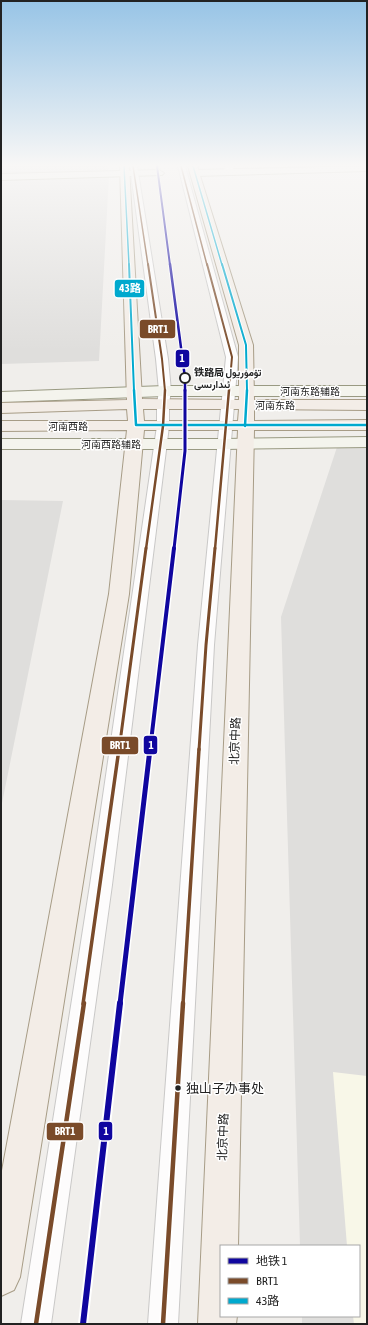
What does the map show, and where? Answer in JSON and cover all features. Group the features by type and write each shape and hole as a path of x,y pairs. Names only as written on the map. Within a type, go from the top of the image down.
{"main road":[{"path":"1,1277 119,594 134,417 130,228"},
{"name":"北京中路","path":"211,228 246,345 247,397 235,435 217,1324"},
{"name":"河南东路","path":"134,417 164,398 247,397 367,405"},
{"name":"河南西路","path":"1,408 134,417"},
{"name":"河南西路","path":"1,426 134,417"},
{"name":"河南东路","path":"235,435 367,425"}],"street":[{"name":"河南东路辅路","path":"247,397 367,391"},
{"name":"河南西路辅路","path":"1,397 134,417 162,435 235,435"},
{"name":"河南西路辅路","path":"1,444 134,417"},
{"path":"235,435 367,442"}],"lane":[{"path":"36,1324 101,885 162,435 164,398 162,359 139,228"},
{"path":"163,1324 206,645 235,435 228,398 232,357 198,228"}],"shaded area":[{"path":"1,228 106,228 99,361 1,364"},
{"path":"338,444 367,444 367,1324 302,1324 302,1317 360,1317 360,1245 300,1245 281,617"},
{"path":"1,500 63,501 1,808"},
{"path":"333,1072 367,1076 367,1324 354,1324 353,1317 360,1317 360,1245 347,1245"}],"metro line":[{"name":"1","path":"83,1324 185,451 185,378 165,228"}],"transit line":[{"name":"43路","path":"127,228 136,425 367,425"},
{"name":"BRT1","path":"36,1324 101,885 163,426 163,404 165,391 162,359 142,228"},
{"name":"BRT1","path":"163,1324 206,645 232,357 198,228"},
{"name":"43路","path":"211,228 246,345 247,390 245,426"}],"place":[{"name":"铁路局 تۆمۈريول ئىدارىسى","path":"185,378"},
{"name":"独山子办事处","path":"178,1088"}]}
